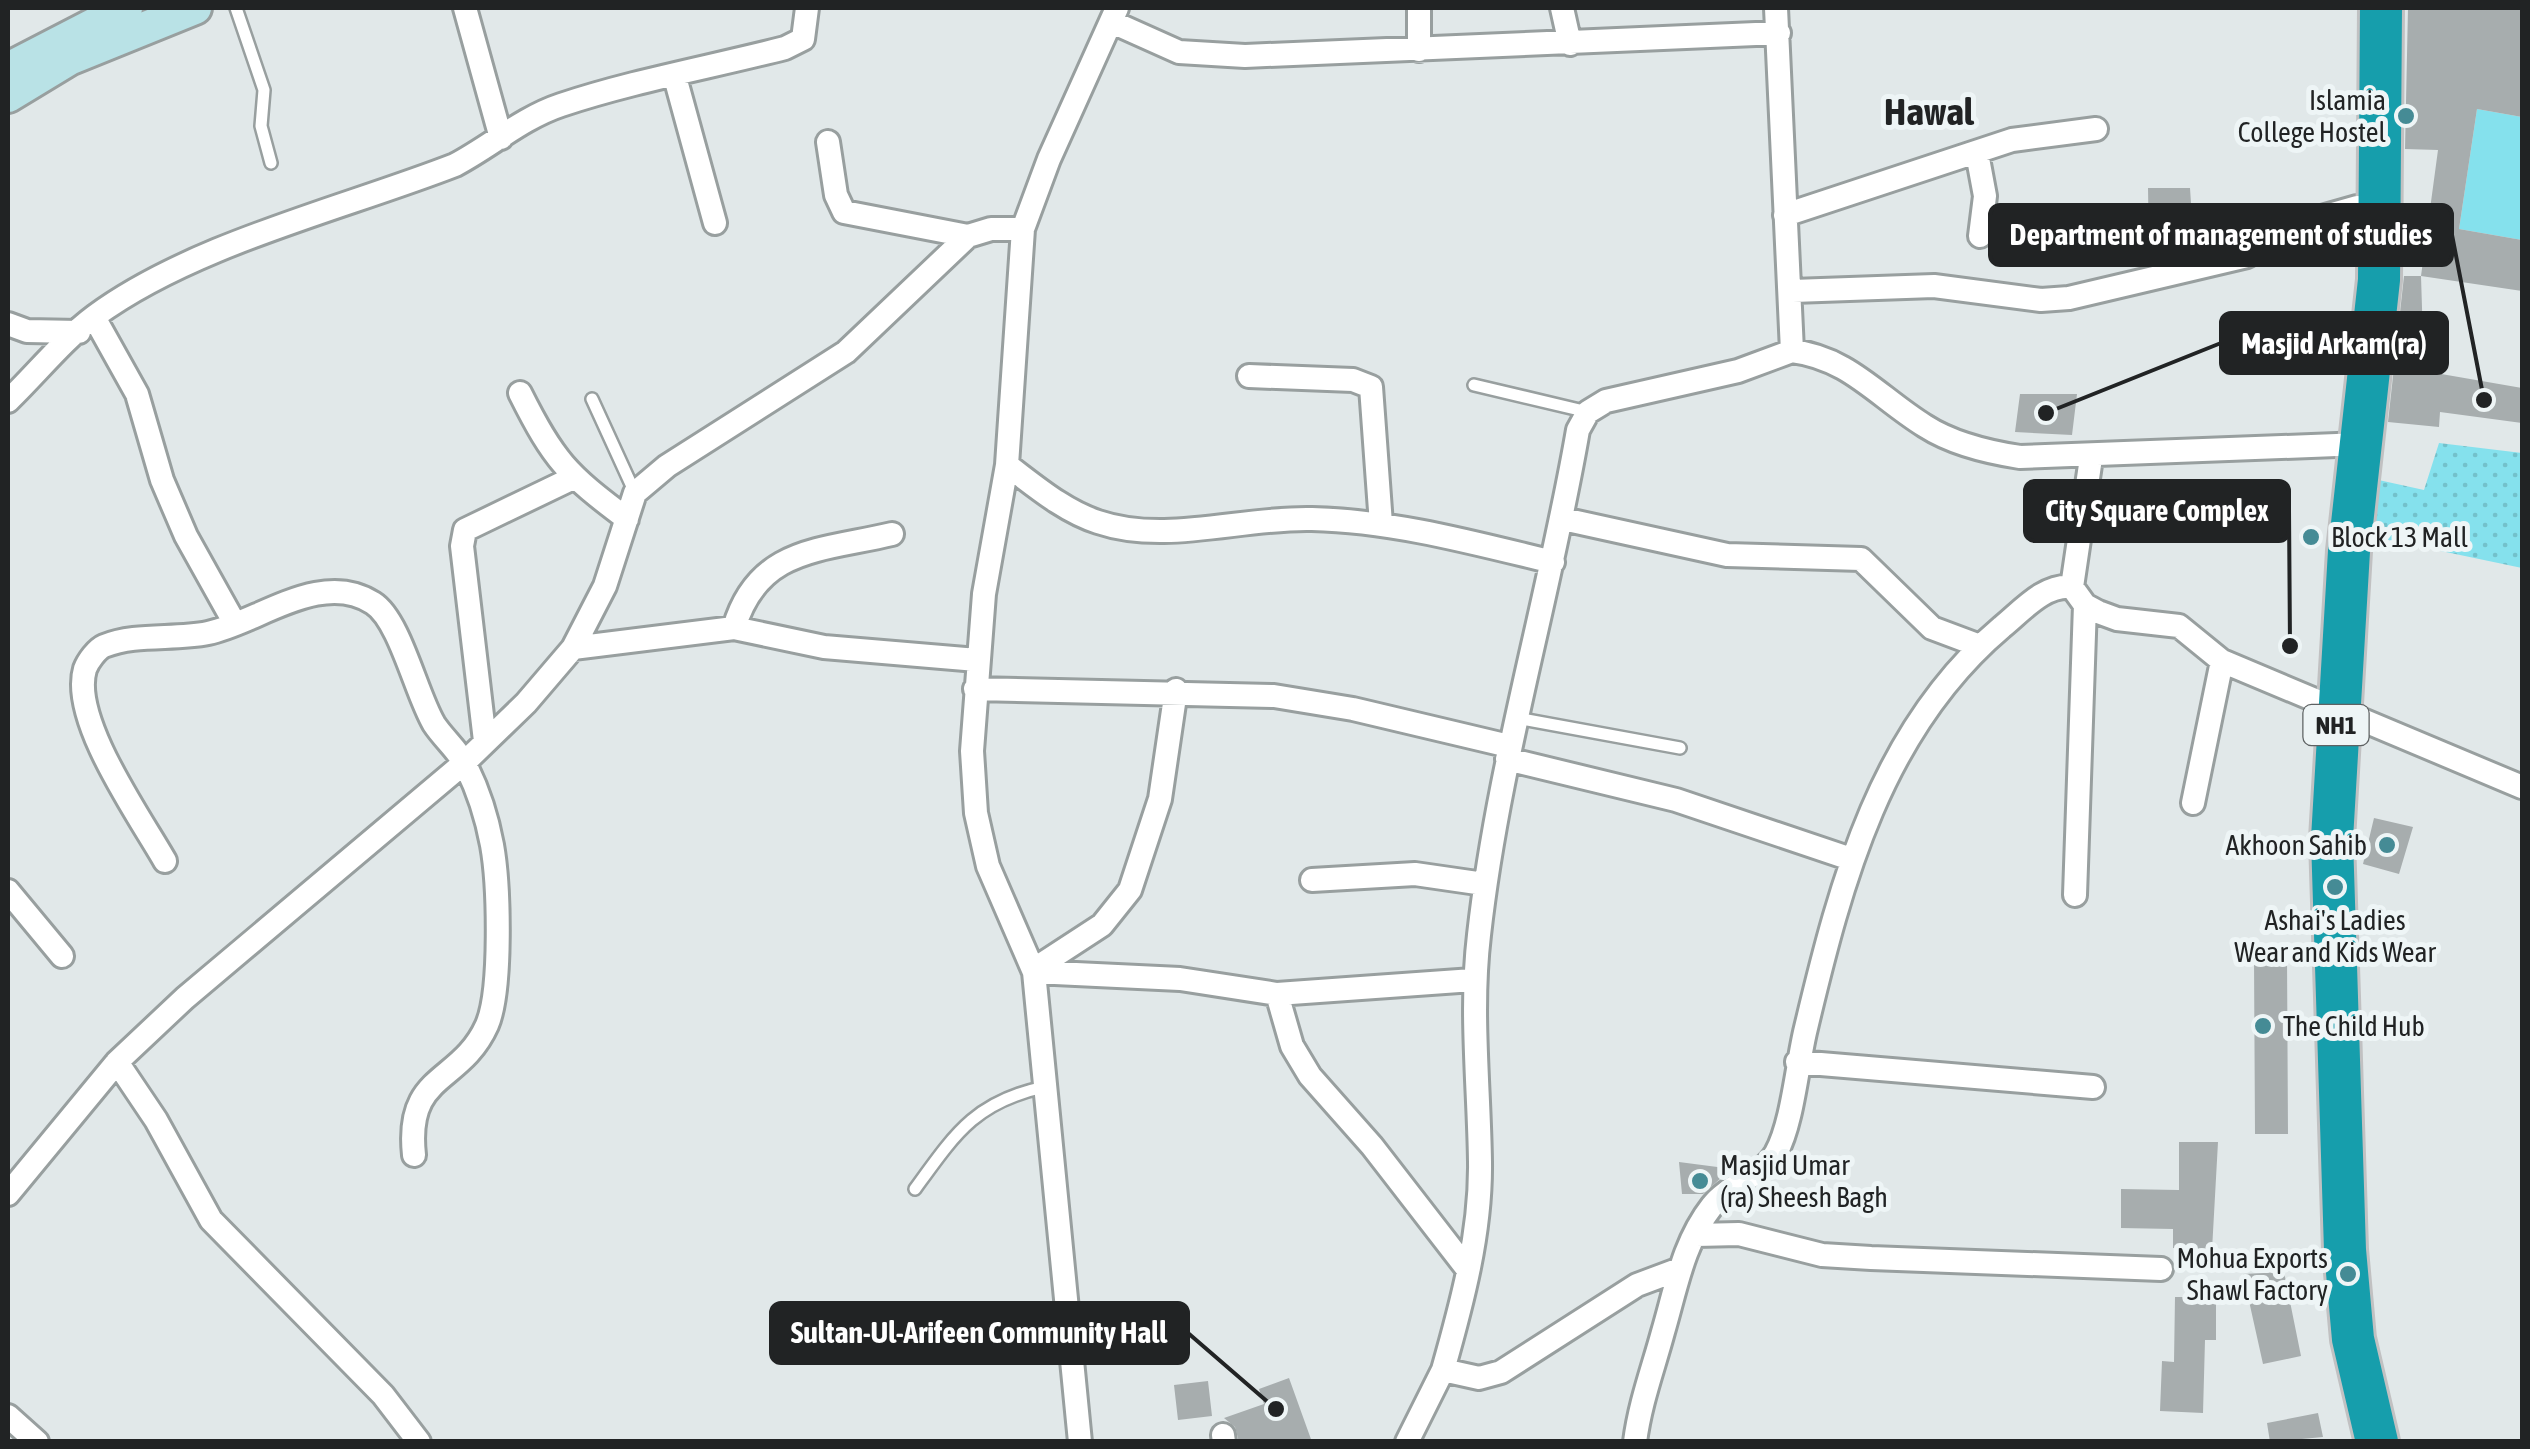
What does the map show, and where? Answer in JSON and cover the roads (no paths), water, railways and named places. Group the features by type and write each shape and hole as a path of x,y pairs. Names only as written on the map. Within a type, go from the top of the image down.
{"highway":[{"name":"NH1","path":"2352,1442 2324,705 2349,445 2357,207 2356,8"},
{"name":"NH1","path":"2349,445 2379,280 2381,8"},
{"name":"NH1","path":"2352,1387 2377,1442"}],"main road":[{"path":"8,70 126,8"},
{"path":"8,96 110,39 195,8"}],"street":[{"path":"465,8 502,138"},
{"path":"8,401 86,324 200,259 440,171 502,138 518,124 560,105 675,77 803,39 807,8"},
{"path":"1419,8 1419,50"},
{"path":"1562,8 1570,44"},
{"path":"1776,8 1792,351"},
{"path":"1080,1442 1033,971 988,866 976,813 972,750 977,660 1007,465 1024,229 1049,159 1114,15 1179,52 1245,56 1778,33"},
{"path":"675,77 715,223"},
{"path":"1785,215 2028,135 2096,129"},
{"path":"828,142 836,195 844,212 968,236 992,229 1024,229"},
{"path":"1977,153 1985,196 1980,236"},
{"path":"1792,291 1934,286 2041,300 2068,298 2246,256 2297,224 2357,207"},
{"path":"8,1194 117,1062 233,953 464,763 526,703 573,648 605,586 635,494 667,466 846,352 968,236"},
{"path":"8,324 27,331 86,324"},
{"path":"86,324 137,394 162,480 186,536 234,622"},
{"path":"1406,1442 1443,1370 1478,1220 1474,980 1484,884 1508,752 1563,519 1578,430 1588,412 1606,401 1738,371 1792,351 1818,354 1850,369 1917,421 1957,442 2020,457 2091,458 2349,445"},
{"path":"1249,376 1353,380 1371,387 1382,524"},
{"path":"520,393 548,451 573,478 627,519"},
{"path":"2075,895 2078,596 2091,458"},
{"path":"1007,465 1058,502 1096,522 1128,530 1309,518 1382,524 1554,562"},
{"path":"485,741 462,546 465,530 573,478"},
{"path":"1563,519 1727,555 1861,559 1932,628 1980,646"},
{"path":"734,628 743,598 758,578 776,565 892,534"},
{"path":"1635,1442 1643,1391 1677,1270 1712,1206 1775,1155 1851,858 1905,741 1980,646 2042,594 2078,596 2117,620 2179,626 2222,661 2522,786"},
{"path":"164,861 97,740 86,702 85,670 98,648 126,639 184,638 215,632 234,622 320,595 354,596 374,603 387,618 434,724 464,763 492,846 494,995 486,1028 418,1102 411,1127 414,1155"},
{"path":"573,648 734,628 824,647 977,660"},
{"path":"2193,802 2222,661"},
{"path":"975,690 1176,690 1274,696 1353,708 1676,800 1851,858"},
{"path":"1033,971 1102,925 1122,906 1160,799 1176,690"},
{"path":"1312,880 1416,874 1484,884"},
{"path":"8,891 62,956"},
{"path":"1033,971 1180,979 1277,994 1474,980"},
{"path":"1277,994 1292,1046 1310,1076 1372,1146 1468,1270"},
{"path":"117,1062 156,1120 210,1220 382,1394 420,1442"},
{"path":"1798,1062 2093,1086"},
{"path":"1696,1235 1739,1234 1822,1254 1854,1257 2161,1269"},
{"path":"1443,1370 1479,1378 1502,1372 1637,1285 1677,1270"},
{"path":"8,1416 37,1442"}],"lane":[{"path":"236,8 264,90 261,126 272,163"},
{"path":"1474,385 1588,412"},
{"path":"592,399 635,494"},
{"path":"1516,718 1680,748"},
{"path":"915,1189 972,1118 1014,1093 1044,1086"}],"place":[{"name":"Islamia College Hostel","path":"2406,116"},
{"name":"Department of management of studies","path":"2484,400"},
{"name":"Masjid Arkam(ra)","path":"2046,413"},
{"name":"Block 13 Mall","path":"2311,537"},
{"name":"City Square Complex","path":"2290,646"},
{"name":"Akhoon Sahib","path":"2387,845"},
{"name":"Ashai's Ladies Wear and Kids Wear","path":"2335,887"},
{"name":"The Child Hub","path":"2263,1026"},
{"name":"Masjid Umar (ra) Sheesh Bagh","path":"1700,1181"},
{"name":"Mohua Exports Shawl Factory","path":"2348,1274"},
{"name":"Sultan-Ul-Arifeen Community Hall","path":"1276,1409"}],"district":[{"name":"Hawal","path":"1929,112"}]}
